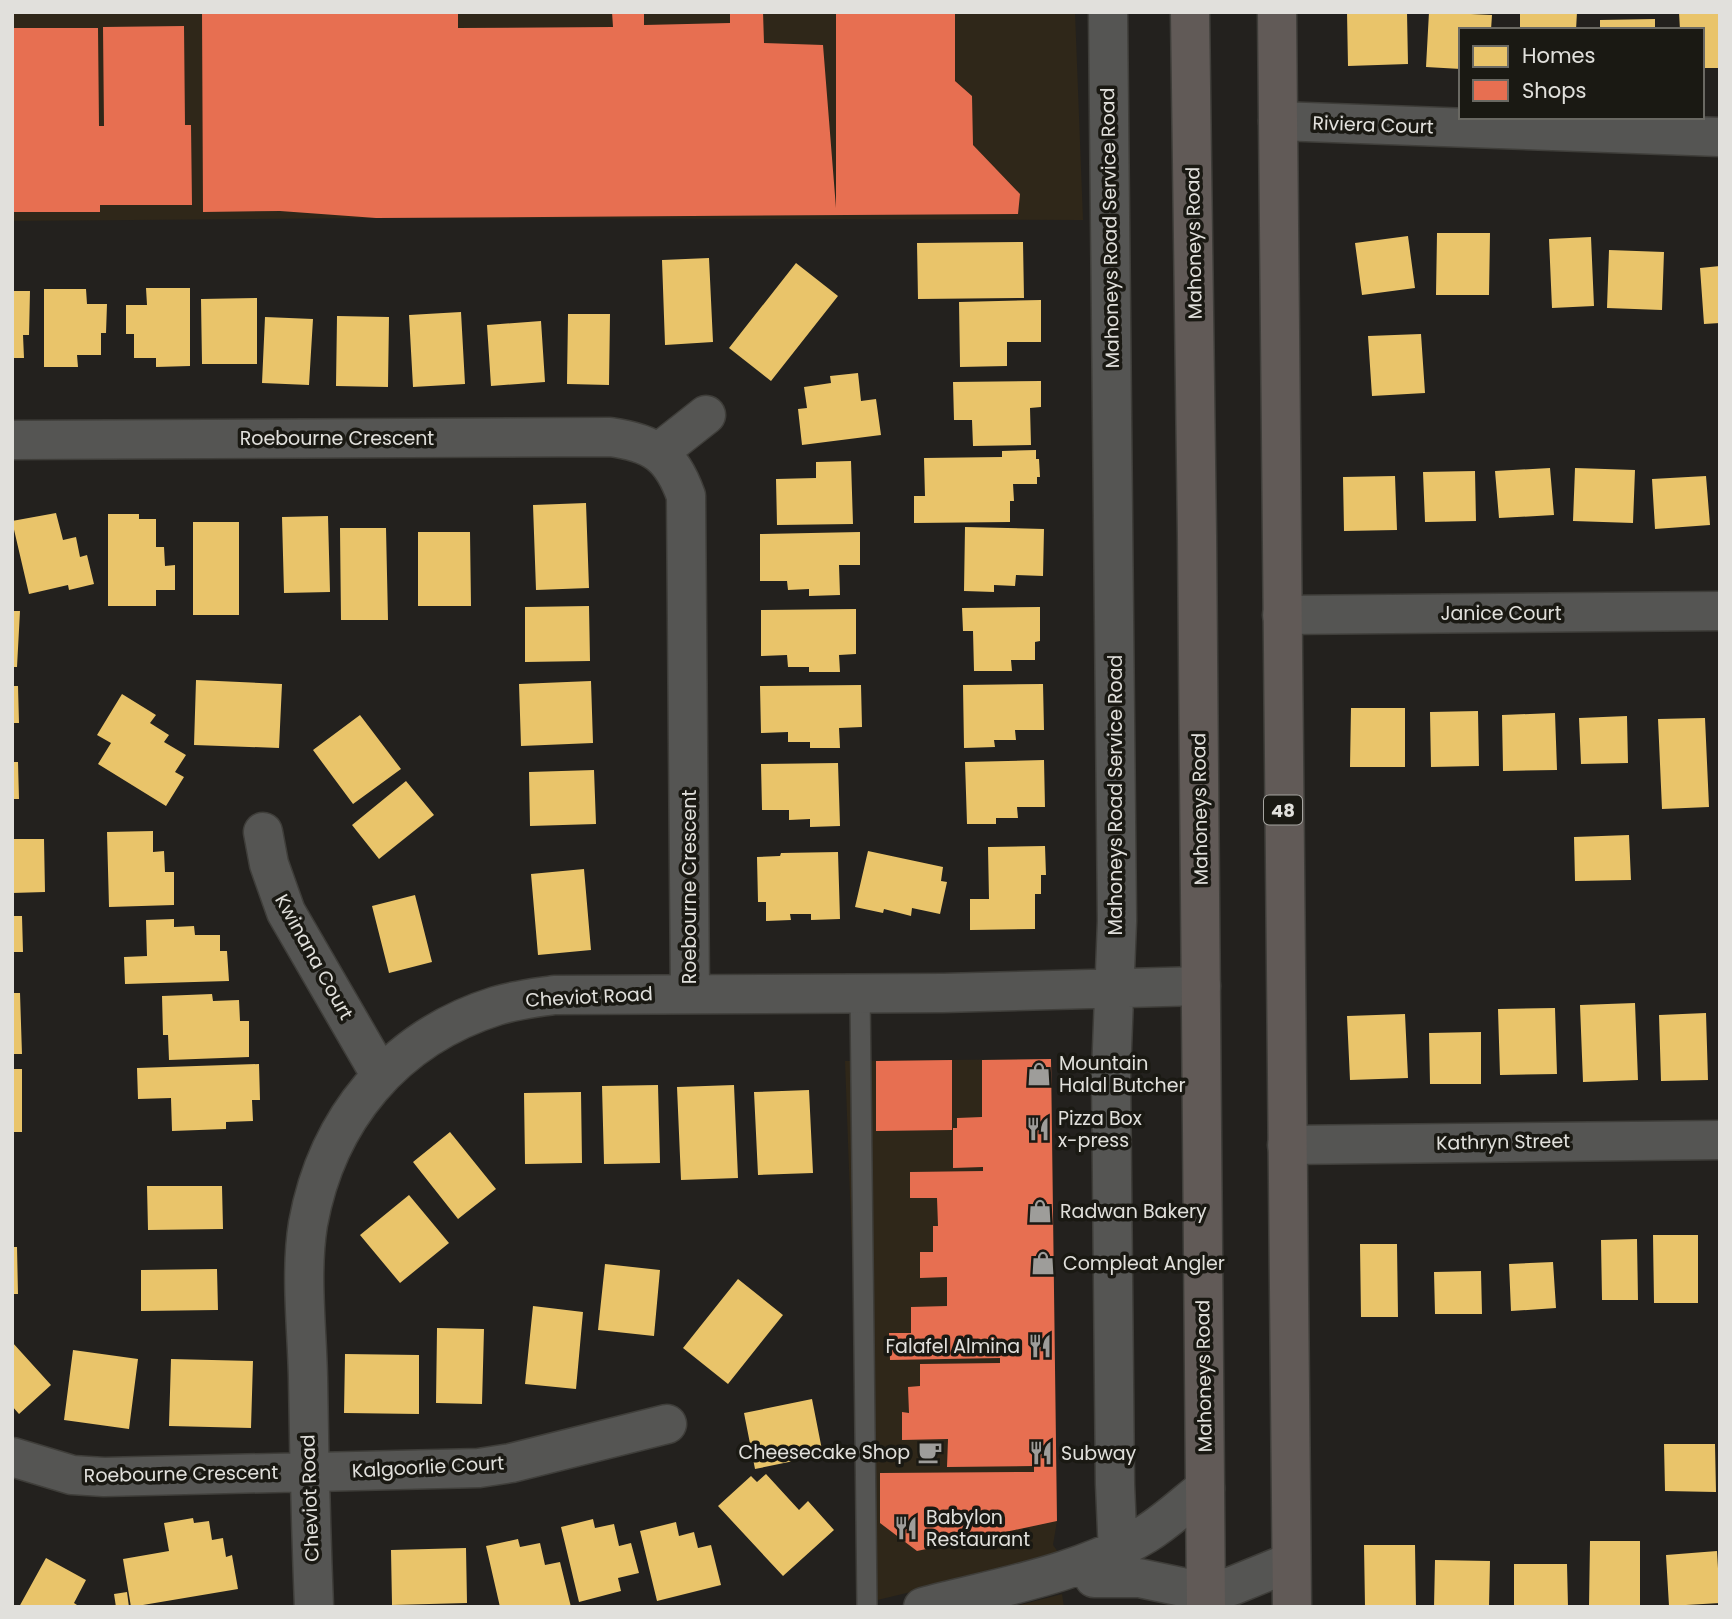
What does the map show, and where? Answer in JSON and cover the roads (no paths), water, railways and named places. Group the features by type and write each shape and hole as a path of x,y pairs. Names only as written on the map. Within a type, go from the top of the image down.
{"main road":[{"name":"Mahoneys Road","path":"1190,12 1206,1599"},
{"name":"48","path":"1277,12 1292,1607"}],"street":[{"name":"Mahoneys Road Service Road","path":"1108,12 1117,922 1111,1087 1114,1471 1119,1563"},
{"name":"Riviera Court","path":"1278,121 1720,136"},
{"path":"659,452 706,415"},
{"name":"Roebourne Crescent","path":"12,440 611,437 647,445 659,452 679,478 686,496 690,994"},
{"name":"Janice Court","path":"1282,615 1720,611"},
{"name":"Kwinana Court","path":"263,832 268,864 286,912 381,1076"},
{"name":"Cheviot Road","path":"314,1607 305,1251 308,1226 325,1161 359,1101 400,1058 445,1027 498,1005 554,995 860,993 1201,986"},
{"name":"Kathryn Street","path":"1287,1145 1720,1140"},
{"name":"Kalgoorlie Court","path":"310,1472 479,1468 510,1463 667,1424"},
{"name":"Roebourne Crescent","path":"12,1457 72,1475 104,1477 310,1472"},
{"path":"930,1606 1119,1563 1160,1524 1205,1488"},
{"path":"1119,1563 1206,1599 1291,1562"}],"lane":[{"path":"860,993 867,1607"}],"place":[{"name":"Mountain Halal Butcher","path":"1039,1074"},
{"name":"Pizza Box x-press","path":"1038,1129"},
{"name":"Radwan Bakery","path":"1040,1211"},
{"name":"Compleat Angler","path":"1043,1263"},
{"name":"Falafel Almina","path":"1040,1346"},
{"name":"Cheesecake Shop","path":"930,1452"},
{"name":"Subway","path":"1041,1453"},
{"name":"Babylon Restaurant","path":"906,1528"}]}
